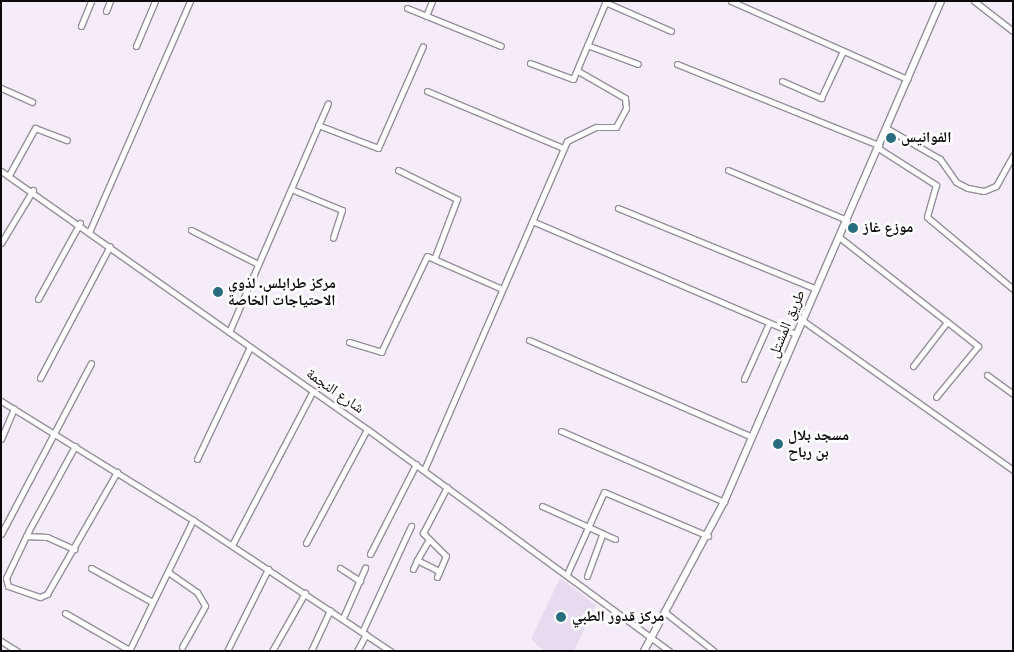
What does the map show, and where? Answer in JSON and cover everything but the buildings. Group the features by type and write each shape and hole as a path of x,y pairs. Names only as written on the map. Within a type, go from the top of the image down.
{"main road":[{"name":"طريق المشتل","path":"644,651 708,536 724,502 941,1"}],"street":[{"path":"81,26 91,1"},
{"path":"106,10 110,1"},
{"path":"136,46 156,1"},
{"path":"90,230 190,1"},
{"path":"426,16 432,1"},
{"path":"731,1 907,79"},
{"path":"974,1 1013,31"},
{"path":"530,63 570,80 578,71 606,2 671,31"},
{"path":"407,8 501,46"},
{"path":"587,45 638,64"},
{"path":"318,125 378,148 422,46"},
{"path":"782,81 821,98 843,50"},
{"path":"676,64 878,146 936,185 927,217 1013,289"},
{"path":"424,470 563,148 587,130 616,127 628,104 625,98 578,71"},
{"path":"1,88 32,102"},
{"path":"426,91 563,148"},
{"path":"229,332 328,103"},
{"path":"8,175 35,128 67,140"},
{"path":"886,128 940,159 956,182 968,188 984,191 996,186 1013,154"},
{"path":"398,170 457,199 435,257"},
{"path":"728,170 847,220"},
{"name":"شارع النجمة","path":"1,171 33,190 90,230 229,332 416,464 669,651"},
{"path":"291,189 342,210 333,238"},
{"path":"1,243 33,190"},
{"path":"618,208 816,289"},
{"path":"532,221 796,334"},
{"path":"38,299 80,223"},
{"path":"191,230 258,264"},
{"path":"839,237 978,346 936,397"},
{"path":"40,378 110,246"},
{"path":"349,342 381,352 424,259 435,257 502,289"},
{"path":"802,320 1011,469 1013,462"},
{"path":"744,379 769,322"},
{"path":"913,366 947,322"},
{"path":"529,340 752,437"},
{"path":"197,459 250,347"},
{"path":"1,534 91,363"},
{"path":"987,374 1013,394"},
{"path":"232,545 313,391"},
{"path":"1,401 232,545 390,651"},
{"path":"1,439 14,409"},
{"path":"306,543 367,429"},
{"path":"561,431 724,502"},
{"path":"74,446 26,536 5,582 40,597 48,594 117,472"},
{"path":"370,554 416,464"},
{"path":"417,560 438,574 446,556 423,533 447,487"},
{"path":"567,574 600,495 607,492 708,536"},
{"path":"542,506 586,529 615,539"},
{"path":"65,613 129,650 193,520"},
{"path":"358,651 364,633 411,526"},
{"path":"587,576 602,534"},
{"path":"26,536 47,536 74,549"},
{"path":"413,569 429,539"},
{"path":"91,568 152,602"},
{"path":"340,568 360,581"},
{"path":"342,618 365,568"},
{"path":"227,651 268,569"},
{"path":"168,572 198,592 205,606 182,647"},
{"path":"272,651 305,594"},
{"path":"311,651 330,610"},
{"path":"666,613 714,651"},
{"path":"1,641 17,651"}],"shaded area":[{"path":"560,578 596,605 574,651 544,651 531,639"}],"place":[{"name":"الفوانيس","path":"891,138"},
{"name":"موزع غاز","path":"853,228"},
{"name":"مركز طرابلس. لذوي الاحتياجات الخاصة","path":"218,292"},
{"name":"مسجد بلال بن رباح","path":"778,444"},
{"name":"مركز قدور الطبي","path":"561,617"}]}
